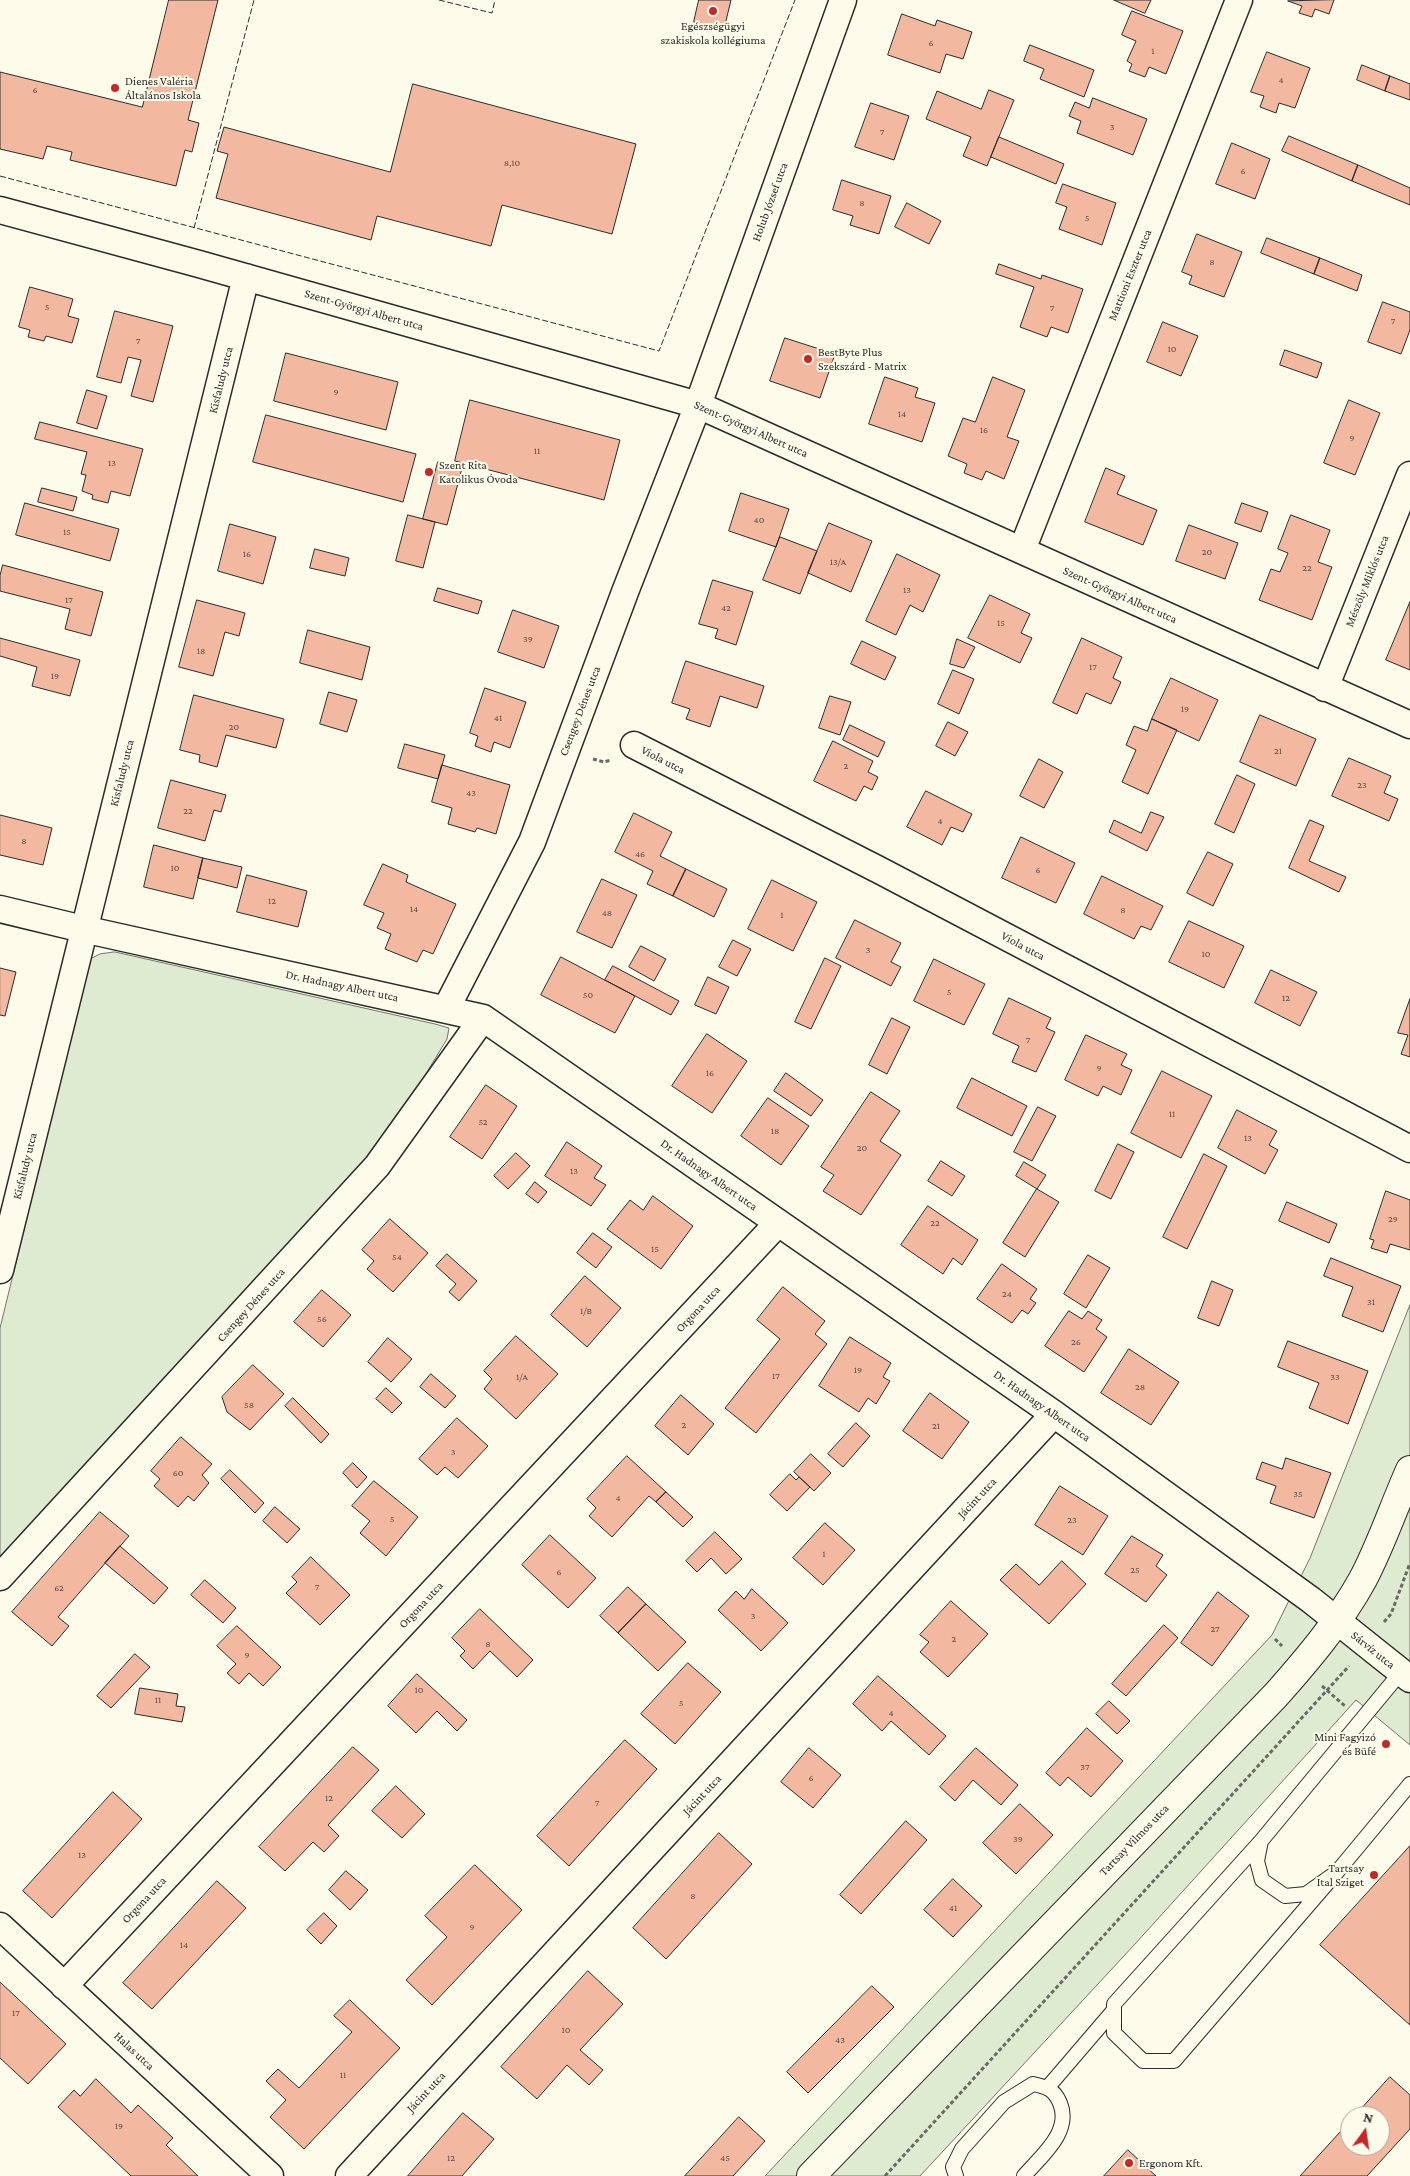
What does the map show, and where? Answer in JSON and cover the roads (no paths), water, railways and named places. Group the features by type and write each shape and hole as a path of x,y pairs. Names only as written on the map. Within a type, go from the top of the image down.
{"main road":[{"name":"Tartsay Vilmos utca","path":"811,2176 1276,1695 1336,1621 1363,1578 1410,1470"}],"street":[{"name":"Holub József utca","path":"698,405 843,0"},
{"name":"Mattioni Eszter utca","path":"1022,550 1239,0"},
{"name":"Szent-Györgyi Albert utca","path":"0,210 246,277 698,405 1410,725"},
{"name":"Kisfaludy utca","path":"0,1270 246,277"},
{"name":"Csengey Dénes utca","path":"446,1009 532,842 698,405"},
{"name":"Mészöly Miklós utca","path":"1325,688 1410,475"},
{"name":"Viola utca","path":"638,748 881,871 1410,1150"},
{"name":"Dr. Hadnagy Albert utca","path":"0,909 483,1018 1054,1414 1311,1600 1336,1621"},
{"name":"Csengey Dénes utca","path":"0,1577 377,1166 483,1018"},
{"name":"Orgona utca","path":"64,1986 778,1223"},
{"name":"Jácint utca","path":"349,2176 1054,1414"},
{"name":"Sárvíz utca","path":"1336,1621 1405,1676"},
{"name":"Halas utca","path":"0,1926 270,2176"}],"lane":[{"path":"1405,1676 1261,1841 1114,2004 1114,2033 1143,2061 1174,2061 1337,1872 1410,1784"},
{"path":"1261,1841 1257,1861 1262,1880 1285,1896 1306,1894 1337,1872"},
{"path":"1048,2087 1114,2010"},
{"path":"956,2176 953,2167 962,2149 1004,2102 1033,2084 1048,2087 1055,2093 1061,2106 1064,2120 1056,2140 1024,2176"}],"place":[{"name":"Egészségügyi szakiskola kollégiuma","path":"713,11"},
{"name":"Dienes Valéria Általános Iskola","path":"115,88"},
{"name":"BestByte Plus Szekszárd - Matrix","path":"808,359"},
{"name":"Szent Rita Katolikus Óvoda","path":"429,472"},
{"name":"Mini Fagyizó és Büfé","path":"1386,1744"},
{"name":"Tartsay Ital Sziget","path":"1374,1875"},
{"name":"Ergonom Kft.","path":"1129,2163"}]}
